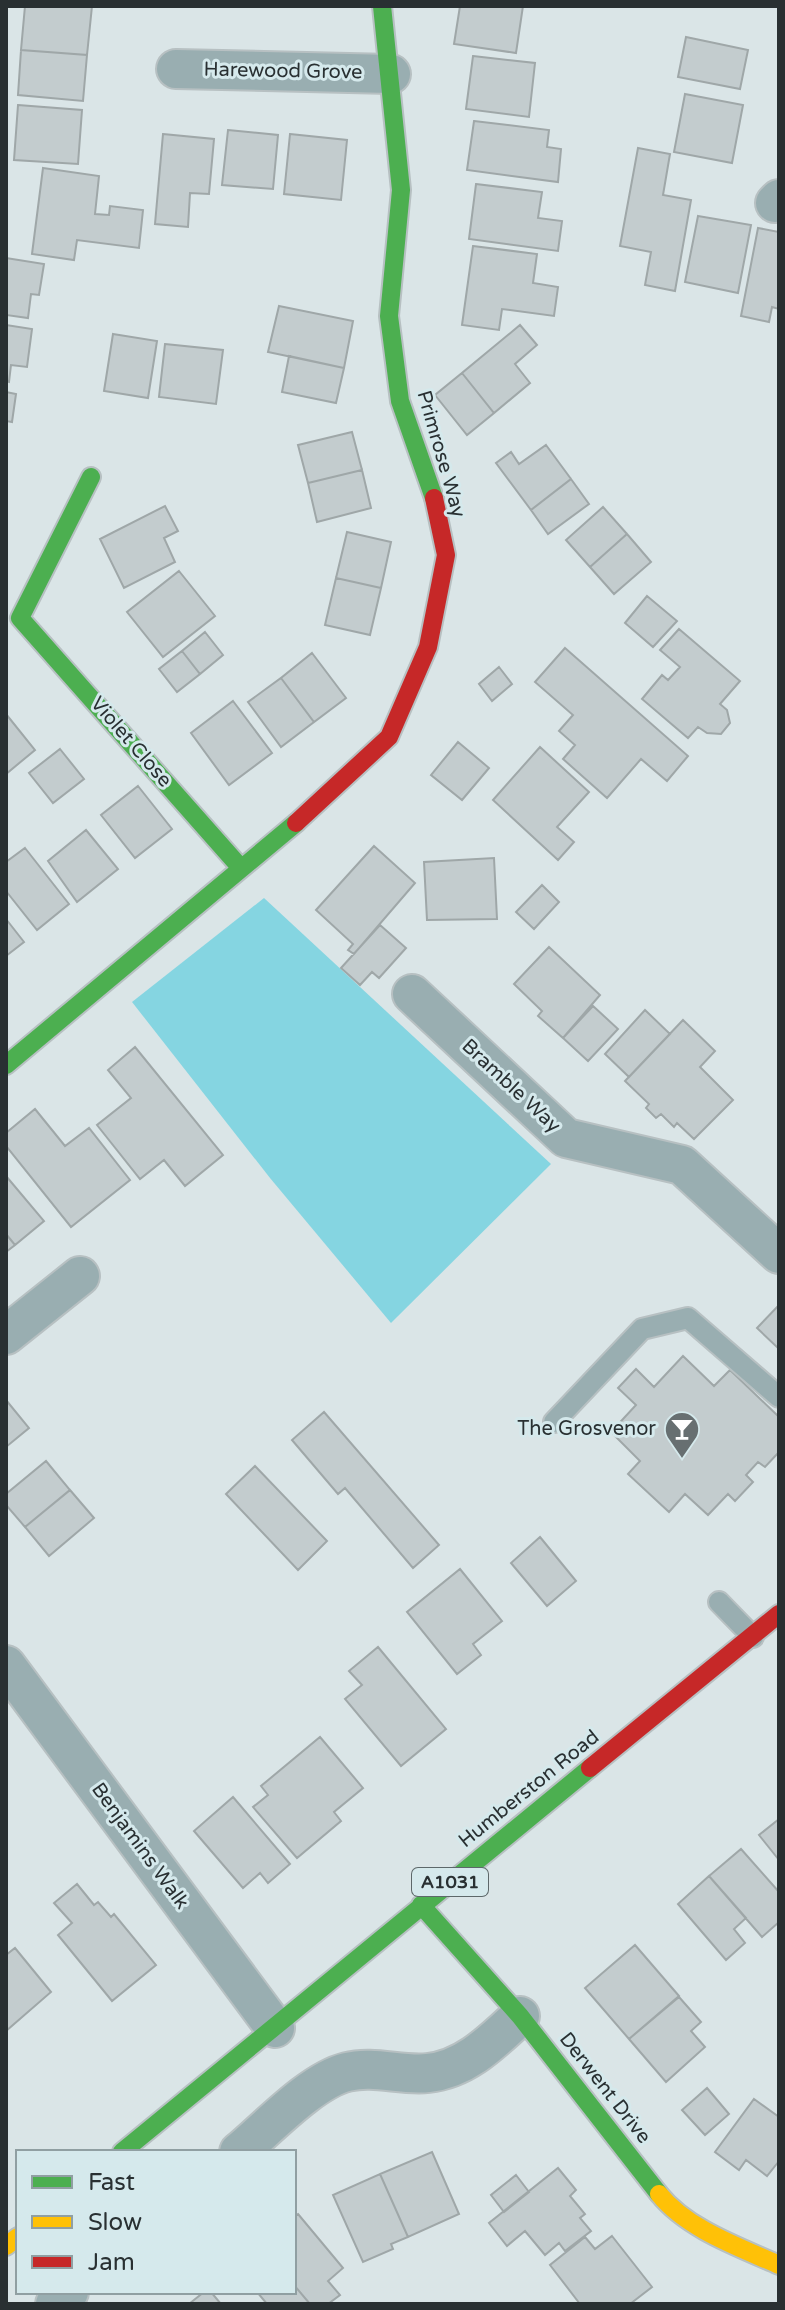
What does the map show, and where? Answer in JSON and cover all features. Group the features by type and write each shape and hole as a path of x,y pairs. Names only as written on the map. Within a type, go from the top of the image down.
{"street":[{"name":"Primrose Way","path":"6,1065 331,794 389,737 428,647 446,555 430,482 400,401 389,316 401,190 382,6"},
{"name":"Harewood Grove","path":"176,69 391,74"},
{"name":"Violet Close","path":"91,477 13,622 240,867"},
{"name":"Bramble Way","path":"412,994 566,1138 682,1165 779,1254"},
{"path":"6,1335 80,1276"},
{"name":"Humberston Road","path":"124,2150 779,1614"},
{"name":"Benjamins Walk","path":"6,1665 275,2028"},
{"name":"Derwent Drive","path":"421,1905 520,2016 668,2205 723,2240 779,2265"},
{"path":"241,2150 323,2082 348,2072 427,2073 456,2066 482,2051 520,2016"}],"lane":[{"path":"554,1422 642,1329 688,1318 779,1397"},
{"path":"719,1602 753,1637"}],"shaded area":[{"path":"264,898 551,1164 391,1323 270,1178 132,1002"}],"building":[{"path":"25,6 92,6 87,55 21,50"},
{"path":"460,6 523,6 516,53 454,44"},
{"path":"686,37 748,50 740,89 678,77"},
{"path":"21,50 87,55 83,101 18,95"},
{"path":"473,56 535,63 529,117 466,109"},
{"path":"685,94 743,105 732,163 674,152"},
{"path":"18,105 82,110 78,164 14,160"},
{"path":"474,121 549,130 547,147 561,149 558,182 467,170"},
{"path":"228,130 278,135 273,189 222,185"},
{"path":"163,134 214,139 209,194 190,193 188,227 155,224"},
{"path":"290,134 347,140 341,200 284,194"},
{"path":"638,148 670,154 663,195 691,200 675,291 645,285 651,252 620,246"},
{"path":"43,168 99,176 95,214 109,215 110,206 143,210 139,248 77,240 74,260 32,254"},
{"path":"476,184 542,192 538,218 562,221 558,251 469,239"},
{"path":"698,216 751,225 738,293 685,282"},
{"path":"758,228 779,232 779,309 772,307 769,322 741,316"},
{"path":"473,246 537,254 533,283 558,287 554,316 502,309 499,330 462,325"},
{"path":"6,258 44,264 39,295 31,294 28,318 6,315"},
{"path":"279,306 353,321 344,368 268,352"},
{"path":"6,325 32,329 27,367 11,365 9,382 6,381"},
{"path":"520,325 537,345 515,364 530,383 494,413 462,373"},
{"path":"113,334 157,341 148,398 104,391"},
{"path":"165,344 223,350 216,404 159,397"},
{"path":"289,356 344,368 336,403 282,392"},
{"path":"462,373 494,413 467,435 435,395"},
{"path":"6,392 16,394 12,422 6,421"},
{"path":"352,432 362,470 308,483 298,445"},
{"path":"546,445 571,479 531,510 496,463 511,452 519,464"},
{"path":"362,470 371,508 317,522 308,483"},
{"path":"571,479 589,504 548,534 531,510"},
{"path":"165,506 178,531 164,538 175,562 124,588 100,539"},
{"path":"603,507 627,534 590,567 566,540"},
{"path":"347,532 391,542 381,588 336,578"},
{"path":"627,534 651,562 614,594 590,567"},
{"path":"179,571 215,616 163,657 127,612"},
{"path":"336,578 381,588 370,635 325,625"},
{"path":"647,596 677,621 653,647 625,623"},
{"path":"679,629 740,681 720,704 727,710 730,723 721,734 707,733 698,727 688,738 642,699 662,675 668,680 680,667 660,650"},
{"path":"205,632 223,655 200,674 182,651"},
{"path":"565,648 688,756 667,781 641,759 607,798 563,759 575,745 559,731 573,715 535,682"},
{"path":"182,651 200,674 177,692 159,669"},
{"path":"312,653 346,698 314,722 281,678"},
{"path":"499,667 512,684 492,701 479,684"},
{"path":"281,678 314,722 281,747 248,702"},
{"path":"233,701 272,753 229,785 191,733"},
{"path":"6,714 35,750 6,774"},
{"path":"458,742 489,768 462,800 431,775"},
{"path":"540,747 589,792 557,827 574,842 558,860 493,800"},
{"path":"60,749 84,779 53,803 29,773"},
{"path":"138,786 172,829 135,858 101,815"},
{"path":"86,830 118,869 77,902 48,861"},
{"path":"374,846 415,883 354,954 348,950 353,944 316,910"},
{"path":"25,848 69,904 37,930 6,891 6,862"},
{"path":"494,858 497,919 427,920 424,862"},
{"path":"542,885 559,902 534,929 516,912"},
{"path":"6,919 24,942 6,956"},
{"path":"380,925 406,948 379,978 372,972 360,985 341,968"},
{"path":"549,947 600,995 563,1038 538,1016 542,1011 514,984"},
{"path":"593,1006 618,1029 588,1061 563,1038"},
{"path":"645,1010 670,1034 629,1077 605,1054"},
{"path":"683,1020 715,1051 700,1067 733,1100 694,1139 677,1123 674,1127 661,1114 656,1118 646,1108 649,1104 625,1081"},
{"path":"135,1047 223,1155 185,1186 164,1160 140,1179 97,1125 131,1098 108,1070"},
{"path":"35,1109 65,1146 89,1128 130,1180 71,1227 6,1146 6,1133"},
{"path":"6,1176 44,1221 15,1245 6,1234"},
{"path":"6,1234 15,1245 6,1252"},
{"path":"779,1305 779,1349 757,1328"},
{"path":"683,1356 714,1386 730,1370 779,1417 779,1452 765,1467 758,1462 746,1475 753,1482 735,1501 728,1494 708,1515 685,1494 669,1512 628,1474 640,1461 611,1432 636,1405 618,1388 636,1369 654,1387"},
{"path":"6,1400 29,1428 6,1447"},
{"path":"324,1412 439,1545 413,1568 345,1488 338,1494 292,1440"},
{"path":"46,1461 70,1490 25,1527 6,1505 6,1494"},
{"path":"255,1466 327,1541 298,1570 226,1494"},
{"path":"70,1490 94,1518 49,1556 25,1527"},
{"path":"540,1537 576,1581 547,1606 511,1563"},
{"path":"460,1569 502,1621 473,1644 481,1655 457,1674 407,1612"},
{"path":"378,1647 446,1729 401,1766 345,1699 362,1685 349,1671"},
{"path":"320,1737 363,1788 334,1812 341,1821 297,1858 253,1807 268,1795 261,1786"},
{"path":"233,1797 290,1864 268,1883 260,1873 243,1888 194,1831"},
{"path":"779,1819 779,1860 759,1835"},
{"path":"741,1849 779,1892 779,1922 762,1937 709,1876"},
{"path":"709,1876 746,1918 734,1929 745,1943 726,1960 678,1904"},
{"path":"77,1884 94,1905 98,1902 111,1917 114,1914 156,1965 112,2001 58,1935 72,1923 54,1903"},
{"path":"635,1945 679,1996 629,2039 585,1988"},
{"path":"15,1948 51,1992 6,2031 6,1955"},
{"path":"679,1997 701,2022 691,2031 705,2047 666,2082 629,2039"},
{"path":"707,2088 729,2114 705,2135 682,2110"},
{"path":"754,2099 779,2117 779,2161 767,2176 746,2160 739,2170 715,2152"},
{"path":"432,2152 459,2214 408,2237 380,2174"},
{"path":"558,2168 576,2190 570,2196 585,2214 580,2218 591,2231 565,2251 559,2243 545,2255 525,2231 507,2246 489,2223"},
{"path":"380,2174 408,2237 391,2244 393,2249 363,2262 333,2195"},
{"path":"516,2175 529,2192 504,2212 491,2195"},
{"path":"298,2214 343,2268 328,2281 340,2295 328,2304 310,2304 296,2287"},
{"path":"612,2236 652,2287 630,2304 580,2304 550,2265 585,2237 595,2249"},
{"path":"296,2287 310,2304 267,2304 259,2294 296,2294"},
{"path":"202,2294 213,2294 221,2304 189,2304"}],"traffic: fast":[{"path":"382,6 401,190 389,316 400,401 434,498"},
{"path":"91,477 20,618 240,867"},
{"path":"6,1065 296,823"},
{"path":"124,2150 590,1768"},
{"path":"421,1905 520,2016 659,2194"}],"traffic: slow":[{"path":"659,2194 699,2227 779,2265"},
{"path":"6,2246 16,2238"}],"traffic: jam":[{"path":"296,823 389,737 428,647 446,555 434,498"},
{"path":"590,1768 779,1614"}],"place":[{"name":"The Grosvenor","path":"682,1460"}]}
